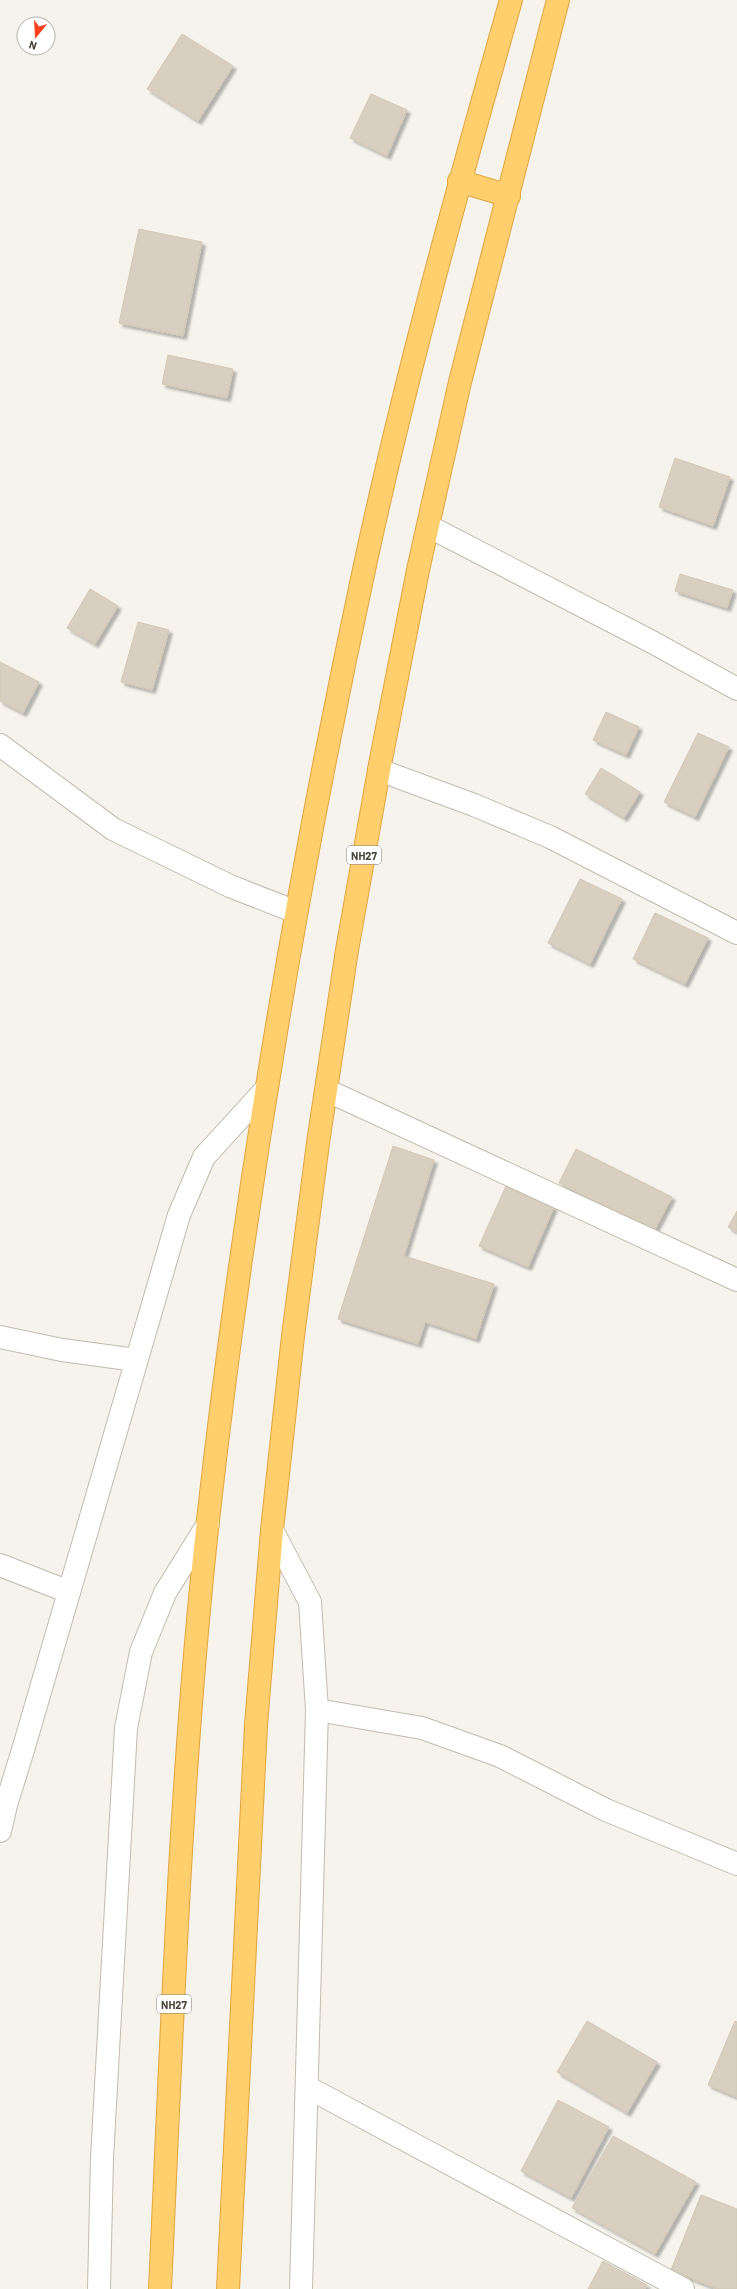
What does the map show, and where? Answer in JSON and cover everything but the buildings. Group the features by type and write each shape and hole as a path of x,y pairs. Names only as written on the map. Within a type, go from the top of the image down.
{"highway":[{"name":"NH27","path":"160,2289 189,1720 208,1524 231,1330 266,1089 296,912 366,560 410,370 459,181 511,0"},
{"name":"NH27","path":"228,2289 256,1725 272,1530 293,1336 326,1090 347,950 379,770 428,526 460,382 509,196 558,0"},
{"path":"459,181 509,196"}],"street":[{"path":"428,526 654,643 737,689"},
{"path":"0,745 113,829 230,886 296,912"},
{"path":"379,770 474,805 550,837 737,933"},
{"path":"0,1831 6,1805 179,1215 204,1157 266,1089"},
{"path":"326,1090 737,1280"},
{"path":"0,1337 62,1350 136,1360"},
{"path":"99,2289 102,2158 126,1728 141,1652 165,1593 208,1524"},
{"path":"272,1530 310,1602 317,1710 301,2289"},
{"path":"0,1566 69,1592"},
{"path":"317,1710 422,1728 500,1756 606,1810 737,1864"},
{"path":"307,2086 684,2289"}]}
